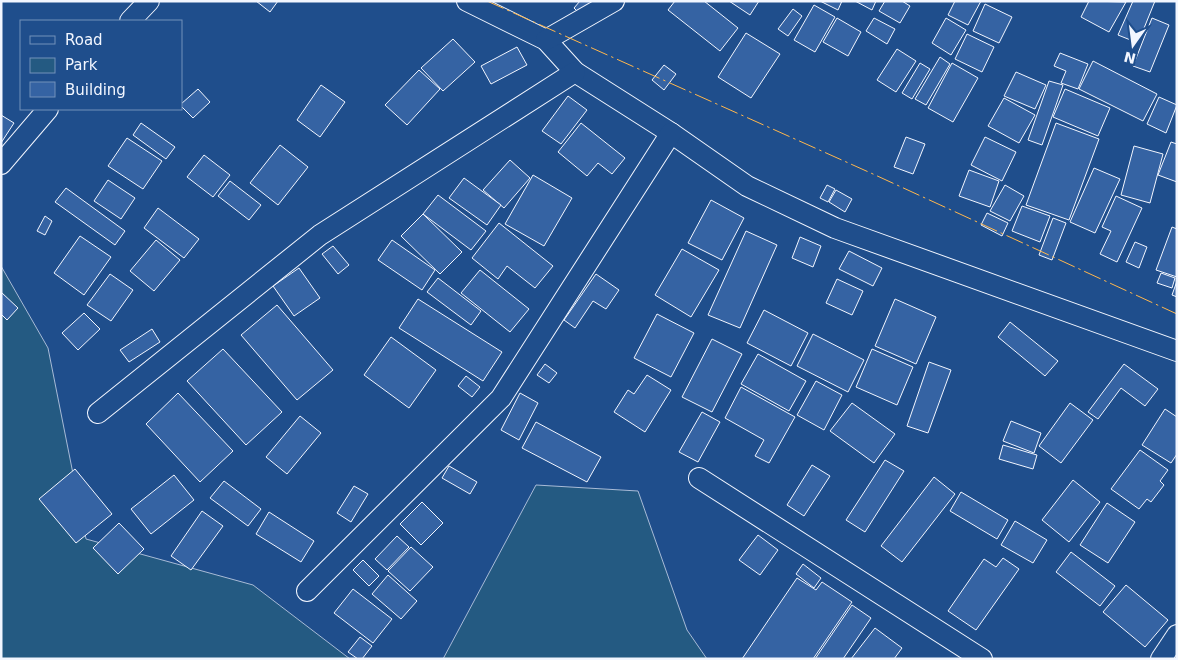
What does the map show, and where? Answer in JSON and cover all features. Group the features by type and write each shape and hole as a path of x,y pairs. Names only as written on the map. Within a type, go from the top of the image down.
{"street":[{"path":"131,20 149,1"},
{"path":"467,1 546,40 575,72 671,133 747,186 835,228 1177,351"},
{"path":"546,40 614,1"},
{"path":"98,413 320,235 575,72"},
{"path":"1,164 47,110"},
{"path":"307,591 501,398 671,133"},
{"path":"699,478 982,659"},
{"path":"1161,659 1177,635"}],"green space":[{"path":"1,266 48,348 86,539 253,585 350,659 1,659"},
{"path":"536,485 638,491 687,630 707,659 443,659"}],"building":[{"path":"256,1 278,1 270,12"},
{"path":"580,1 596,1 582,16 574,8"},
{"path":"675,1 704,1 738,28 720,51 668,10"},
{"path":"729,1 759,1 750,15"},
{"path":"820,1 842,1 838,10"},
{"path":"855,1 876,1 872,10"},
{"path":"885,1 902,1 910,6 900,23 879,11"},
{"path":"955,1 981,1 968,25 948,15"},
{"path":"1089,1 1126,2 1109,32 1081,17"},
{"path":"1133,1 1155,1 1138,43 1118,35"},
{"path":"985,4 1012,17 999,43 973,31"},
{"path":"814,5 835,17 815,52 794,40"},
{"path":"793,9 802,16 788,36 778,29"},
{"path":"837,18 861,32 848,56 823,42"},
{"path":"874,18 895,29 887,44 866,31"},
{"path":"946,18 966,30 951,55 932,43"},
{"path":"1152,18 1169,25 1150,72 1133,66"},
{"path":"746,33 780,54 751,98 718,77"},
{"path":"967,34 994,47 982,72 955,59"},
{"path":"453,39 475,62 443,91 421,68"},
{"path":"517,47 527,65 491,84 481,66"},
{"path":"897,49 916,61 896,92 877,80"},
{"path":"1060,53 1088,64 1078,89 1061,83 1066,71 1054,66"},
{"path":"940,57 950,64 926,105 915,99"},
{"path":"1093,61 1157,94 1143,121 1079,89"},
{"path":"920,63 930,69 912,99 902,93"},
{"path":"952,63 978,78 953,122 928,108"},
{"path":"664,65 676,74 664,90 652,80"},
{"path":"419,70 440,89 407,125 385,105"},
{"path":"1016,72 1046,85 1035,109 1004,96"},
{"path":"1049,81 1063,85 1042,145 1028,140"},
{"path":"321,85 345,102 320,137 297,120"},
{"path":"198,89 210,102 193,118 182,107 182,103"},
{"path":"1065,89 1110,108 1098,136 1053,117"},
{"path":"568,96 587,110 561,144 542,131"},
{"path":"1159,97 1177,105 1166,133 1147,124"},
{"path":"1004,98 1035,115 1019,143 988,126"},
{"path":"1,115 14,123 1,143"},
{"path":"141,123 175,147 166,159 133,135"},
{"path":"581,123 625,158 612,174 598,163 587,176 558,152"},
{"path":"1056,123 1099,139 1069,220 1026,205"},
{"path":"906,137 925,144 913,174 894,167"},
{"path":"985,137 1016,152 1002,181 971,165"},
{"path":"127,138 162,161 143,189 108,166"},
{"path":"1171,142 1177,144 1177,182 1158,175"},
{"path":"280,145 308,167 278,205 250,183"},
{"path":"1134,146 1163,154 1150,203 1121,195"},
{"path":"204,155 230,175 213,197 187,177"},
{"path":"510,160 530,178 504,208 483,190"},
{"path":"1094,168 1120,179 1095,233 1070,222"},
{"path":"969,170 999,181 990,207 959,196"},
{"path":"533,175 572,198 544,246 505,224"},
{"path":"464,178 501,205 487,225 449,198"},
{"path":"108,180 135,198 121,219 94,201"},
{"path":"230,181 261,205 249,220 218,196"},
{"path":"827,185 835,189 828,202 820,198"},
{"path":"1005,185 1024,196 1010,221 990,211"},
{"path":"66,188 125,231 115,245 55,202"},
{"path":"836,190 852,199 845,212 829,202"},
{"path":"438,195 486,231 471,250 423,214"},
{"path":"1116,196 1142,208 1117,262 1100,254 1111,231 1102,227"},
{"path":"711,200 744,218 722,260 688,243"},
{"path":"1022,206 1050,216 1040,242 1012,231"},
{"path":"158,208 199,239 184,258 144,228"},
{"path":"987,213 1008,223 1002,236 981,225"},
{"path":"423,214 462,252 440,274 401,236"},
{"path":"45,216 52,221 45,235 37,231"},
{"path":"1053,218 1066,223 1052,260 1039,255"},
{"path":"499,223 553,266 535,288 507,266 498,279 472,258"},
{"path":"1172,227 1177,229 1177,277 1156,270"},
{"path":"746,231 777,245 740,328 708,315"},
{"path":"80,236 111,257 84,295 54,273"},
{"path":"800,237 821,246 813,267 792,258"},
{"path":"156,240 180,260 154,291 130,271"},
{"path":"392,240 435,270 422,290 378,260"},
{"path":"1135,242 1147,247 1139,268 1126,262"},
{"path":"333,246 349,265 338,274 322,254"},
{"path":"682,249 719,270 691,317 655,295"},
{"path":"849,251 882,268 873,286 839,269"},
{"path":"299,268 320,298 294,316 273,286"},
{"path":"480,270 529,309 510,332 461,293"},
{"path":"1161,273 1175,278 1172,288 1157,283"},
{"path":"110,274 133,290 111,321 87,305"},
{"path":"596,274 619,290 606,309 593,301 575,328 564,320"},
{"path":"438,278 481,311 471,325 427,292"},
{"path":"837,279 863,291 852,315 826,303"},
{"path":"1177,281 1177,297 1172,295"},
{"path":"1,292 18,308 7,320 1,314"},
{"path":"418,299 502,352 483,381 399,328"},
{"path":"895,299 936,317 916,364 875,346"},
{"path":"277,305 333,370 297,400 241,335"},
{"path":"764,310 808,333 791,366 747,343"},
{"path":"84,313 100,329 78,350 62,333"},
{"path":"657,314 694,333 671,377 634,358"},
{"path":"1010,322 1058,361 1045,376 998,337"},
{"path":"152,329 160,342 129,362 120,350"},
{"path":"813,334 864,360 848,392 797,366"},
{"path":"391,337 436,370 409,408 364,375"},
{"path":"712,339 742,354 712,412 682,397"},
{"path":"223,349 282,412 246,445 187,381"},
{"path":"872,349 913,367 897,405 856,387"},
{"path":"758,354 806,381 789,411 741,384"},
{"path":"929,362 951,370 928,433 907,426"},
{"path":"545,364 557,373 549,383 537,375"},
{"path":"1124,364 1158,389 1145,406 1121,388 1098,419 1088,412"},
{"path":"647,375 671,390 645,432 614,412 628,390 634,394"},
{"path":"466,376 480,387 472,397 458,386"},
{"path":"816,381 842,395 824,430 797,415"},
{"path":"741,387 795,417 769,463 755,456 764,440 725,418"},
{"path":"178,393 233,451 200,482 146,424"},
{"path":"520,393 538,403 519,440 501,430"},
{"path":"852,403 895,434 874,463 830,431"},
{"path":"1070,403 1093,420 1061,463 1039,446"},
{"path":"1165,409 1177,417 1177,454 1171,463 1142,445"},
{"path":"702,412 720,422 698,462 679,452"},
{"path":"300,416 321,433 287,474 266,457"},
{"path":"1011,421 1041,433 1034,453 1003,441"},
{"path":"536,422 601,457 587,482 522,448"},
{"path":"1003,445 1037,455 1033,469 999,459"},
{"path":"1140,450 1168,470 1160,481 1164,485 1151,502 1147,499 1139,509 1111,489"},
{"path":"885,460 904,471 865,532 846,520"},
{"path":"812,465 830,476 804,516 787,505"},
{"path":"449,466 477,482 470,494 442,478"},
{"path":"75,469 112,514 76,543 39,499"},
{"path":"174,475 194,500 151,534 131,509"},
{"path":"934,477 955,494 902,562 881,546"},
{"path":"1073,480 1100,502 1069,542 1042,520"},
{"path":"224,481 261,509 248,526 210,498"},
{"path":"354,486 368,494 351,522 337,513"},
{"path":"961,492 1008,520 997,539 950,511"},
{"path":"422,502 443,523 421,545 400,524"},
{"path":"1107,503 1135,522 1108,563 1080,545"},
{"path":"202,511 223,526 191,570 171,556"},
{"path":"269,512 314,541 301,562 256,534"},
{"path":"1015,521 1047,540 1033,563 1001,545"},
{"path":"119,523 144,549 118,574 93,548"},
{"path":"758,535 778,550 760,575 739,560"},
{"path":"397,536 409,547 387,570 375,559"},
{"path":"411,547 433,567 410,591 388,571"},
{"path":"1071,552 1115,586 1100,606 1056,572"},
{"path":"1003,558 1019,569 976,630 948,611 984,559 996,567"},
{"path":"363,560 379,576 369,586 353,570"},
{"path":"803,564 821,578 814,588 796,574"},
{"path":"388,575 417,601 401,619 372,594"},
{"path":"797,578 816,590 822,582 852,602 813,659 742,659"},
{"path":"1126,585 1168,620 1145,647 1103,612"},
{"path":"353,589 392,619 373,643 334,613"},
{"path":"852,605 871,618 843,659 815,659"},
{"path":"875,628 902,648 894,659 851,659"},
{"path":"360,637 372,646 362,659 358,659 348,652"}],"power":[{"path":"487,1 873,174 1177,314"}]}
